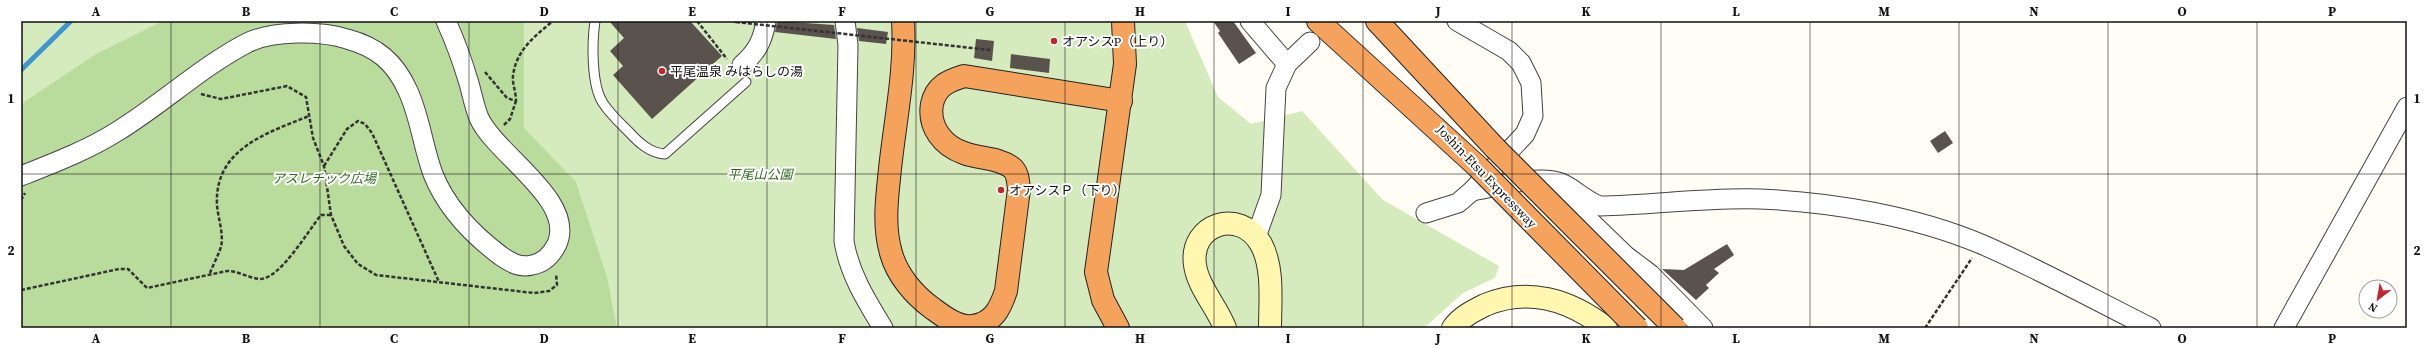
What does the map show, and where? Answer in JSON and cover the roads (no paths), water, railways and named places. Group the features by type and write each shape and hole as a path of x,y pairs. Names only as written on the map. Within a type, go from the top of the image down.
{"highway":[{"path":"903,21 902,54 886,202 888,239 895,264 906,281 927,304 956,323 969,326 988,322 1002,304 1006,291 1019,189 1018,177 1012,168 993,159 963,153 950,146 939,136 933,125 931,113 938,91 944,83 964,76 1121,102"},
{"path":"1118,328 1103,300 1096,272 1121,102 1125,64 1123,21"},
{"path":"1318,21 1478,167"},
{"name":"Joshin-Etsu Expressway","path":"1339,21 1478,167 1637,328"},
{"name":"Joshin-Etsu Expressway","path":"1380,24 1495,148 1675,328"}],"street":[{"path":"21,176 69,158 118,132 206,69 249,42 292,33 333,35 368,45 391,62 408,91 434,176 448,201 468,227 513,264 531,266 543,261 554,252 561,234 558,213 547,197 492,138 479,117 458,47 446,21"},
{"path":"744,73 763,38 766,21"},
{"path":"845,21 848,45 844,241 846,256 856,279 883,328"},
{"path":"1250,21 1287,64"},
{"path":"1426,213 1458,203 1472,191 1525,134 1533,116 1533,95 1528,73 1509,52 1457,21"},
{"path":"1256,237 1271,195 1276,88 1287,64 1310,42"},
{"path":"2284,328 2407,107"},
{"path":"1472,191 1542,180 1568,186 1591,203 1600,206 1724,198 1819,204 1917,223 1981,244 2151,328"},
{"path":"1550,181 1626,256 1650,274 1703,328"},
{"path":"1225,328 1216,305 1198,274 1195,264 1198,245 1210,228 1228,223 1243,226 1256,237 1266,256 1268,269 1270,328"},
{"path":"1453,328 1464,316 1489,303 1529,296 1541,296 1564,303 1606,328"}],"lane":[{"path":"595,21 593,38 596,81 602,102 637,140 656,154 665,154 744,73"}],"waterway":[{"path":"21,70 71,21"}],"place":[{"name":"オアシスP（上り）","path":"1054,41"},
{"name":"平尾温泉 みはらしの湯","path":"662,71"},
{"name":"オアシスＰ（下り）","path":"1001,190"}],"park label":[{"name":"平尾山公園","path":"760,174"},
{"name":"アスレチック広場","path":"324,178"}]}
